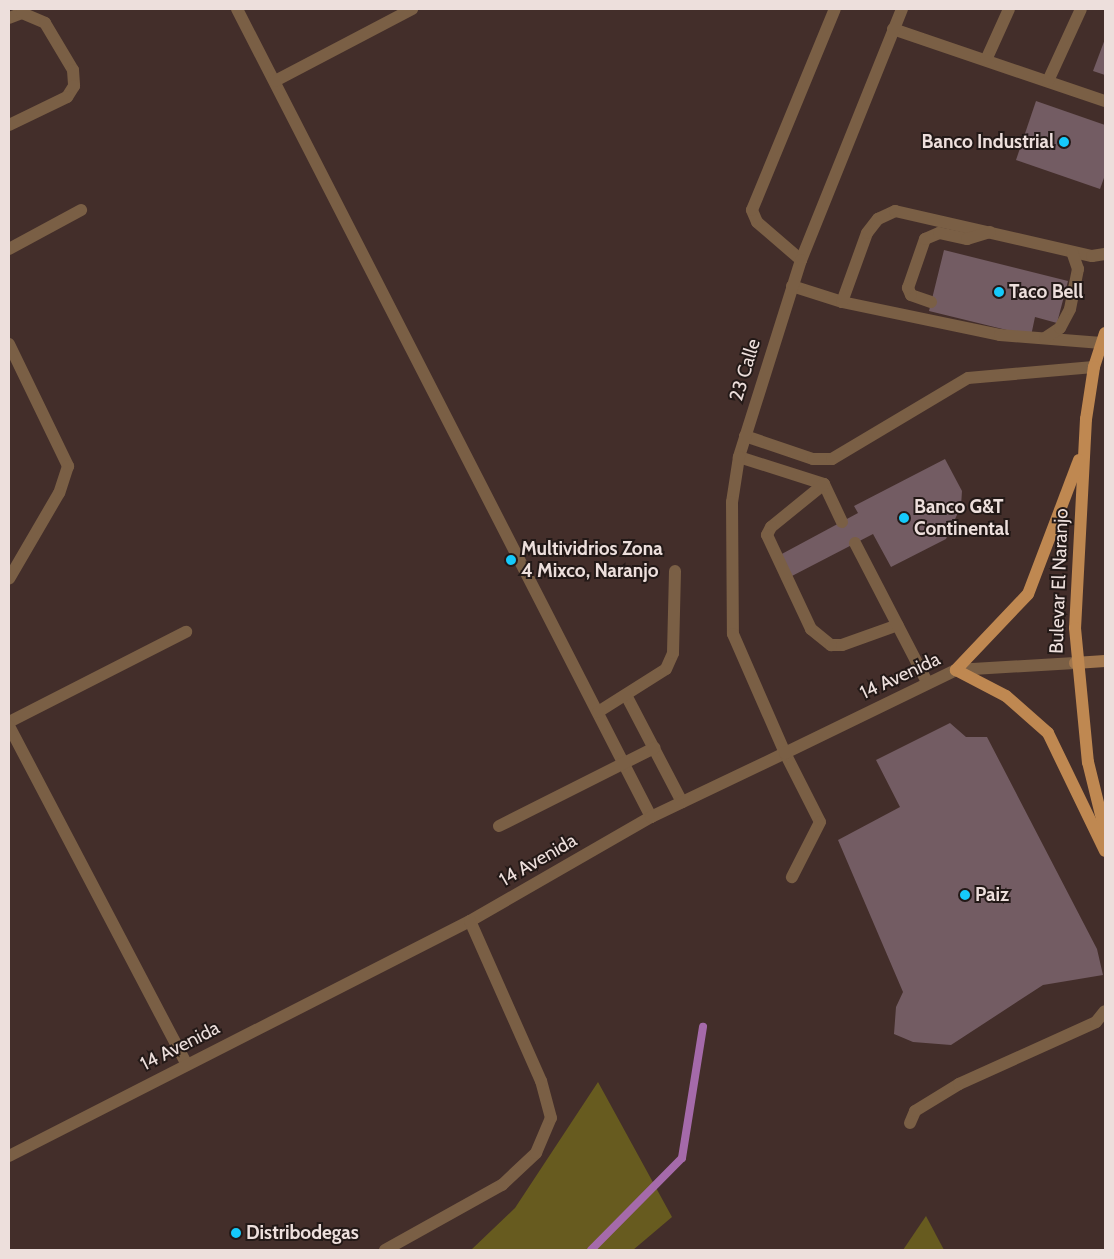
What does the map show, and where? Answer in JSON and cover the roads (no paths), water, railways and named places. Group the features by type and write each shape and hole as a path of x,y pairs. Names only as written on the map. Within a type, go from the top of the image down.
{"main road":[{"name":"Bulevar El Naranjo","path":"1104,338 1094,367 1083,448 1075,663 1088,762 1105,831"},
{"path":"1083,448 1035,581 956,670 1006,696 1048,733 1105,850"}],"street":[{"path":"237,9 598,712 622,764 651,817"},
{"path":"275,81 412,9"},
{"path":"801,260 757,222 752,210 835,9"},
{"name":"23 Calle","path":"792,877 820,822 785,753 733,634 732,502 739,457 792,286 892,29 902,9"},
{"path":"986,60 1009,9"},
{"path":"1048,81 1081,9"},
{"path":"9,18 22,13 45,23 73,70 74,86 67,97 9,125"},
{"path":"892,29 1105,101"},
{"path":"9,249 82,210"},
{"path":"842,302 867,233 886,214 904,210 1072,252 1092,256 1105,254"},
{"path":"931,302 911,295 908,288 924,239 939,233 967,239 992,232"},
{"path":"1045,338 1060,328 1070,309 1078,269 1072,252"},
{"path":"792,286 842,302 1000,335 1045,338 1104,338"},
{"path":"986,326 1000,335"},
{"path":"9,344 68,466 59,493 9,580"},
{"path":"745,436 813,459 832,459 968,378 1094,367"},
{"path":"739,457 824,484 842,522"},
{"path":"824,484 771,527 767,536 811,629 821,640 836,645 898,625"},
{"path":"855,543 927,682"},
{"path":"598,712 666,670 673,653 675,571"},
{"path":"186,632 9,724 186,1063"},
{"name":"14 Avenida","path":"9,1156 186,1063 470,921 651,817 927,682 956,670 1105,661"},
{"path":"626,695 682,802"},
{"path":"499,826 654,748"},
{"path":"385,1250 502,1185 536,1153 551,1118 541,1081 470,921"},
{"path":"910,1123 915,1111 959,1084 1101,1022 1105,1011"}],"waterway":[{"path":"591,1250 682,1158 703,1027"}],"place":[{"name":"Banco Industrial","path":"1064,142"},
{"name":"Taco Bell","path":"999,292"},
{"name":"Banco G&T Continental","path":"904,518"},
{"name":"Multividrios Zona 4 Mixco, Naranjo","path":"511,560"},
{"name":"Paiz","path":"965,895"},
{"name":"Distribodegas","path":"236,1233"}]}
